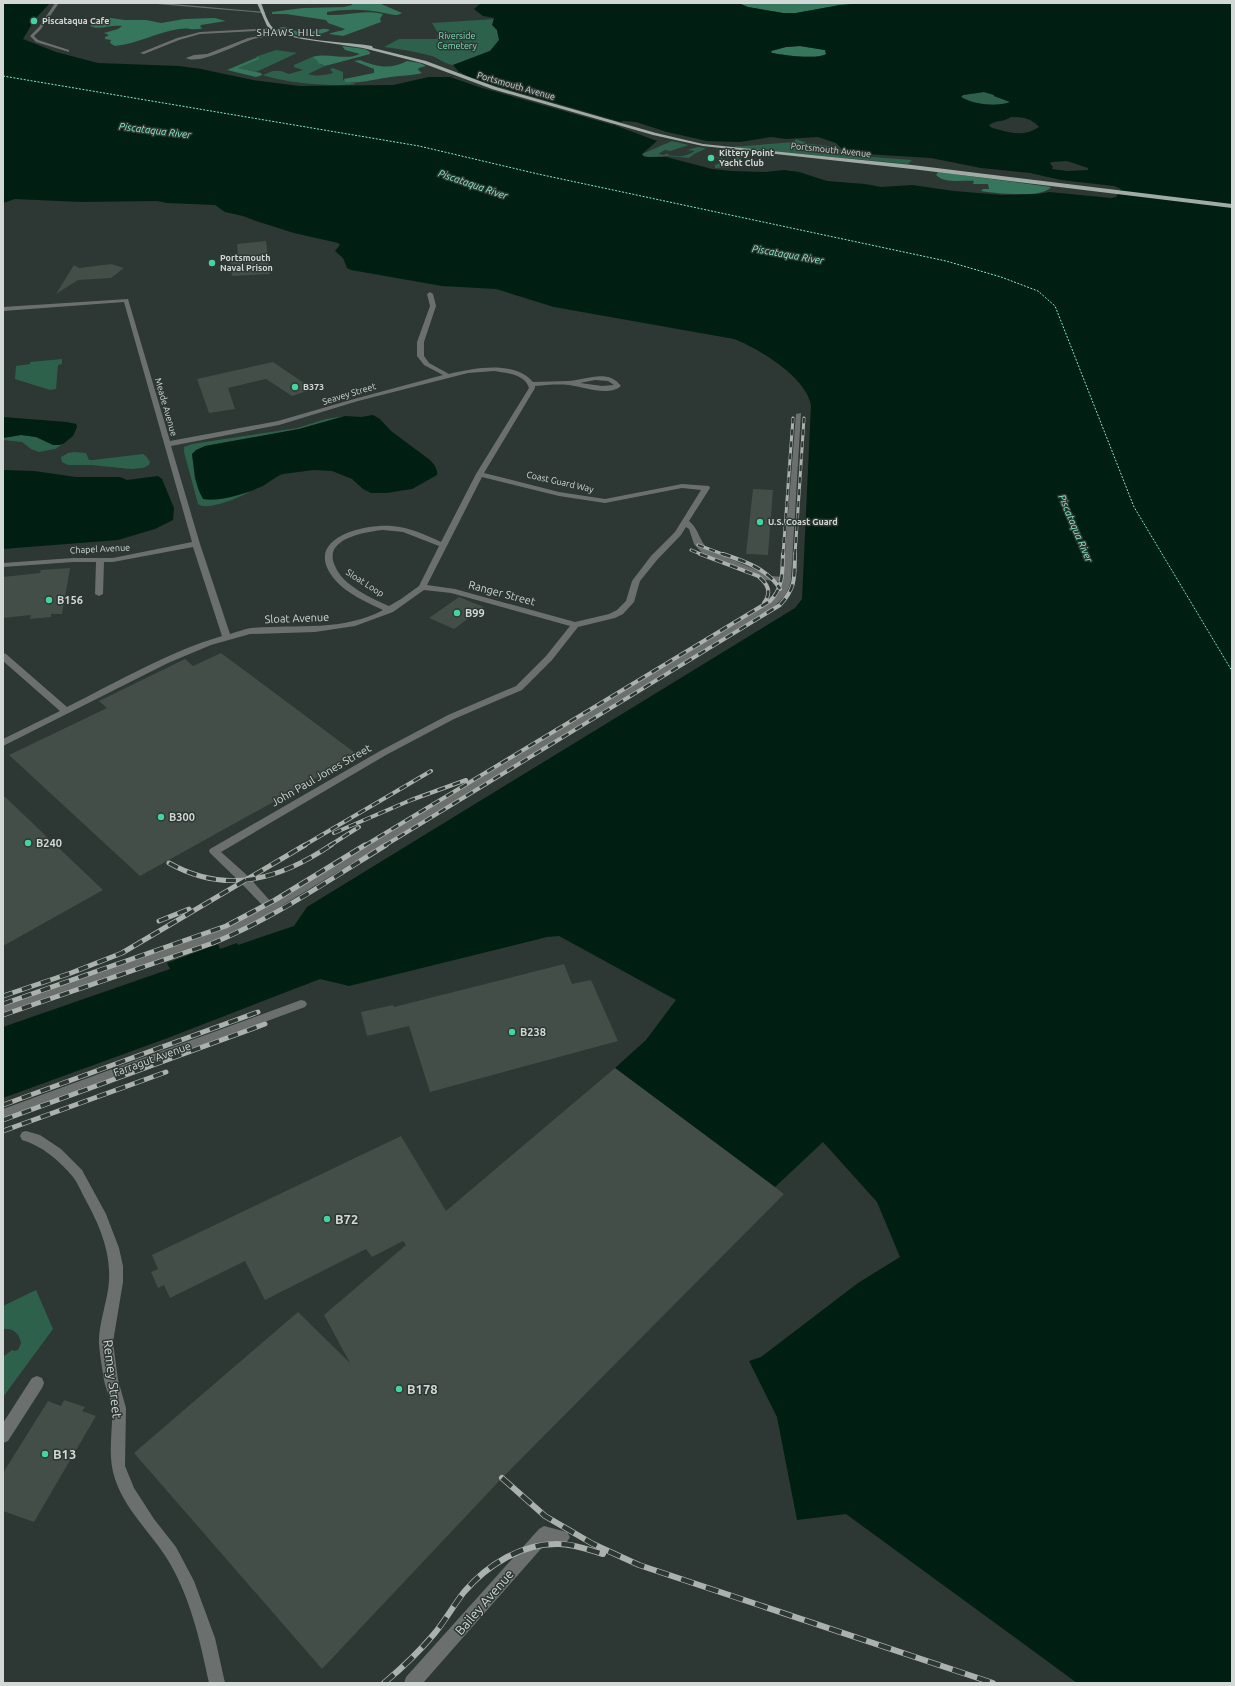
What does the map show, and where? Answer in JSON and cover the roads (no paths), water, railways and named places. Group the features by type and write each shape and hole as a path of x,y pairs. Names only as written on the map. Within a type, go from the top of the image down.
{"main road":[{"path":"260,3 272,29"},
{"name":"Portsmouth Avenue","path":"272,29 280,33 306,39 365,47 416,59 450,71 468,80 494,88 655,134 703,145 905,166 1232,206"}],"street":[{"path":"57,3 48,18 32,36 36,42 68,51"},
{"path":"147,3 264,12"},
{"path":"142,53 200,32 272,29"},
{"path":"208,55 249,39 280,33"},
{"path":"430,294 433,304 432,313 424,329 420,354 425,362 448,376"},
{"name":"Meade Avenue","path":"3,309 126,300 196,544 226,637"},
{"name":"Seavey Street","path":"168,444 280,423 356,400 477,369 494,369 518,374 526,378 531,384"},
{"path":"531,384 569,383 607,388 616,388 618,386 616,382 606,379 589,379 569,383"},
{"name":"Sloat Avenue","path":"3,743 172,658 226,637 262,630 298,630 333,627 370,619 390,610 422,587 480,474 530,394 532,388 531,384"},
{"path":"3,1009 217,936 241,925 760,613 782,597 787,580 798,414"},
{"name":"Coast Guard Way","path":"480,474 564,495 605,501 682,486 706,488 685,522"},
{"path":"575,625 612,616 625,607 631,599 636,581 685,522 695,533 701,549 706,552 758,572 769,578 787,580"},
{"name":"Sloat Loop","path":"390,610 364,597 339,579 330,565 328,553 330,546 346,536 389,528 405,531 443,545"},
{"name":"Chapel Avenue","path":"3,565 129,558 196,544"},
{"path":"100,560 100,594"},
{"name":"Ranger Street","path":"422,587 452,591 575,625"},
{"name":"John Paul Jones Street","path":"271,908 214,851 384,753 451,717 519,688 549,658 575,625"},
{"path":"3,656 66,711"},
{"name":"Farragut Avenue","path":"3,1114 301,1004"},
{"name":"Remey Street","path":"26,1136 36,1139 57,1153 78,1174 100,1214 113,1248 116,1282 106,1342 111,1380 119,1408 118,1466 122,1479 129,1493 149,1524 171,1552 188,1586 207,1638 217,1683"},
{"path":"3,1436 37,1383"},
{"name":"Bailey Avenue","path":"413,1683 544,1534 562,1537"}],"water":[{"name":"Piscataqua River","path":"3,3 50,3 35,19 23,39 56,52 98,63 179,66 253,80 300,86 393,85 429,77 450,77 459,72 453,65 490,51 499,40 497,30 492,25 494,18 483,16 474,9 481,3 738,3 748,7 783,13 796,13 840,5 865,3 1232,3 1232,1683 1077,1683 846,1514 797,1520 777,1417 749,1361 761,1357 858,1283 900,1257 877,1202 823,1142 775,1187 615,1068 646,1040 676,1000 559,936 547,937 349,986 320,979 165,1039 3,1098 3,1027 170,969 167,963 218,944 220,949 237,943 238,945 294,926 307,907 795,608 802,599 811,405 807,394 791,374 768,356 734,339 554,307 496,289 442,286 351,270 347,268 343,258 335,251 340,245 338,243 294,233 243,216 225,212 215,205 167,203 157,201 81,202 15,199 3,203","holes":["800,46 825,50 826,54 815,57 784,55 772,53 771,51 786,47","984,92 1010,102 992,105 966,100 961,97 963,95","1011,117 1019,117 1033,122 1039,127 1027,132 1016,133 992,128 989,125 994,122","623,121 636,122 667,132 707,141 740,142 771,137 786,139 818,137 836,143 842,149 866,154 931,158 981,168 1030,173 1061,180 1114,186 1121,189 1116,197 1111,198 1049,192 1038,194 1002,195 954,191 912,185 881,187 865,184 827,181 799,172 784,170 765,172 732,171 712,169 666,157 644,157 642,154 657,141 614,125","1067,161 1088,168 1088,170 1067,171 1052,169 1053,167 1050,163"]},
{"path":"373,415 380,419 391,431 430,460 436,469 437,475 412,489 386,493 371,493 363,489 352,479 332,471 314,470 283,474 261,487 231,497 209,500 203,499 200,493 195,477 192,454 196,450 205,446 299,429 345,416 361,417"},
{"path":"3,417 67,422 76,424 77,427 73,436 63,444 53,445 36,437 21,435 3,438"},
{"path":"3,470 34,471 76,477 120,477 127,480 158,476 162,479 174,508 173,520 155,529 118,540 3,549"}],"railway":[{"path":"783,555 793,418"},
{"path":"795,555 804,418"},
{"path":"698,545 725,555"},
{"path":"691,550 703,555"},
{"path":"700,554 758,576 768,588 768,595 764,603"},
{"path":"723,554 747,563 762,571 769,576 779,588"},
{"path":"779,588 782,573 783,554"},
{"path":"384,846 780,605 792,587 794,581 795,554"},
{"path":"364,846 770,601 775,596 779,588"},
{"path":"303,846 431,771"},
{"path":"334,833 411,800 466,780"},
{"path":"329,846 359,827"},
{"path":"246,880 305,845"},
{"path":"246,880 272,875 292,867 331,845"},
{"path":"3,1004 226,926 275,900 365,845"},
{"path":"3,1015 213,943 236,933 301,898 386,845"},
{"path":"169,863 190,873 211,879 232,881 246,880"},
{"path":"3,996 71,973 122,953 246,880"},
{"path":"159,921 189,909"},
{"path":"3,1105 258,1012"},
{"path":"3,1120 265,1024"},
{"path":"3,1131 166,1072"},
{"path":"502,1478 545,1516 593,1544 639,1565 993,1683"},
{"path":"384,1683 410,1660 428,1641 473,1582 494,1565 519,1552 532,1547 545,1545 565,1544 603,1554"}],"place":[{"name":"Piscataqua Cafe","path":"34,21"},
{"name":"Kittery Point Yacht Club","path":"711,158"},
{"name":"Portsmouth Naval Prison","path":"212,263"},
{"name":"B373","path":"295,387"},
{"name":"U.S. Coast Guard","path":"760,522"},
{"name":"B156","path":"49,600"},
{"name":"B99","path":"457,613"},
{"name":"B300","path":"161,817"},
{"name":"B240","path":"28,843"},
{"name":"B238","path":"512,1032"},
{"name":"B72","path":"327,1219"},
{"name":"B178","path":"399,1389"},
{"name":"B13","path":"45,1454"}],"district":[{"name":"SHAWS HILL","path":"289,32"}],"park label":[{"name":"Riverside Cemetery","path":"457,42"}]}
